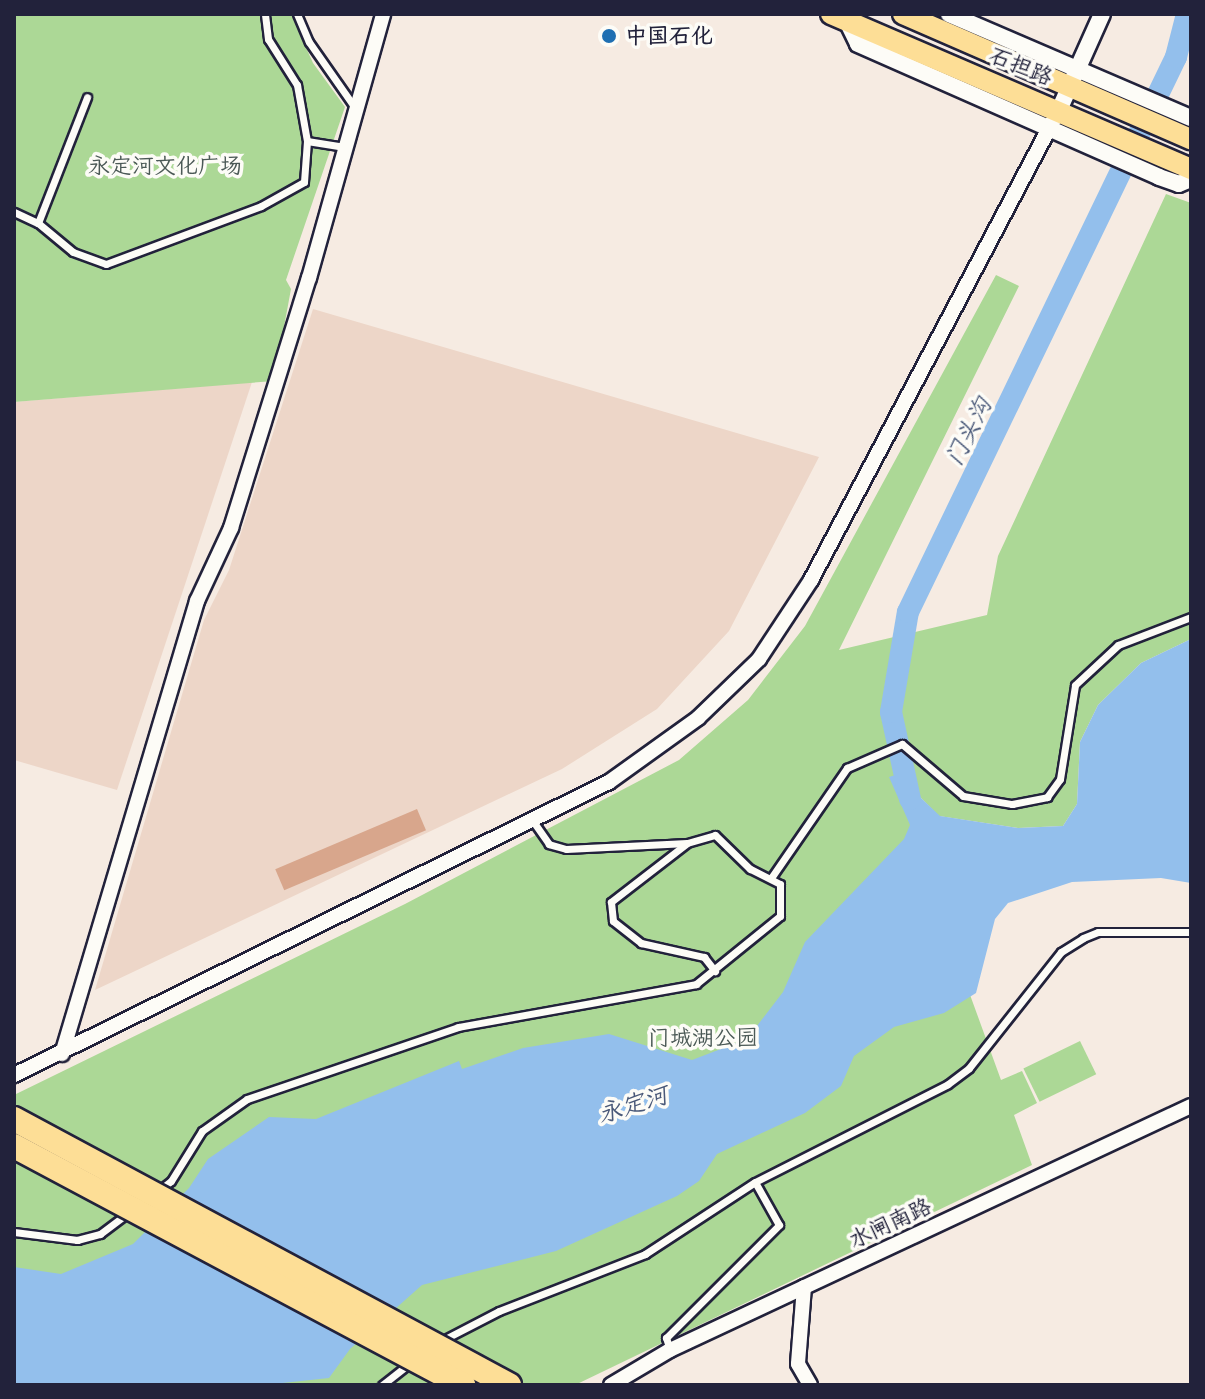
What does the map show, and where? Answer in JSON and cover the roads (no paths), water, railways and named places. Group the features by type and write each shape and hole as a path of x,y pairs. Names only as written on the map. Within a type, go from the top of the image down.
{"highway":[{"path":"14,1119 509,1385"},
{"path":"14,1146 463,1385"}],"main road":[{"name":"石担路","path":"903,14 1071,88 1185,126"},
{"name":"石担路","path":"839,18 1060,108 1162,167 1191,169"}],"street":[{"path":"62,1054 197,601 231,528 347,147 383,14"},
{"path":"949,14 1112,82 1185,126"},
{"path":"14,1075 609,782 698,718 759,659 811,580 1071,88 1102,14"},
{"path":"839,18 858,44 1049,129 1162,167 1179,184 1191,179"},
{"name":"水闸南路","path":"611,1385 670,1350 1191,1106"},
{"path":"804,1287 798,1364 810,1385"}],"lane":[{"path":"14,212 38,223 73,252 106,264 261,206 304,182 307,141 297,85 268,39 265,14"},
{"path":"297,14 309,42 357,110"},
{"path":"38,223 87,97"},
{"path":"307,141 347,147"},
{"path":"771,878 847,768 902,744 963,796 1012,804 1047,797 1060,779 1075,685 1118,645 1191,617"},
{"path":"14,1232 66,1240 100,1234 171,1181 202,1131 247,1099 458,1027 696,984 780,916 784,898 771,878 750,869 715,835 687,843 566,849 549,844 532,820"},
{"path":"687,843 611,902 613,921 641,943 704,957 715,971"},
{"path":"382,1385 453,1333 645,1254 755,1182 948,1084 969,1068 1061,952 1083,938 1098,932 1191,932"},
{"path":"670,1350 666,1338 779,1225 755,1182"}],"water":[{"name":"永定河","path":"1191,639 1191,883 1161,878 1072,882 1008,903 995,919 976,993 944,1013 894,1027 854,1056 841,1086 805,1113 717,1154 699,1181 677,1196 556,1251 422,1285 350,1349 329,1378 264,1385 14,1385 14,1267 61,1274 133,1244 189,1188 208,1159 269,1117 316,1119 459,1061 462,1069 523,1048 609,1034 692,1060 747,1039 783,992 805,942 904,839 910,825 889,777 912,770 920,797 940,816 1018,828 1063,826 1077,804 1080,742 1098,705 1141,663"}],"waterway":[{"name":"门头沟","path":"910,799 891,712 908,612 1176,57 1187,14"}],"place":[{"name":"中国石化","path":"609,36"}],"park label":[{"name":"永定河文化广场","path":"165,166"},
{"name":"门城湖公园","path":"703,1038"}]}
